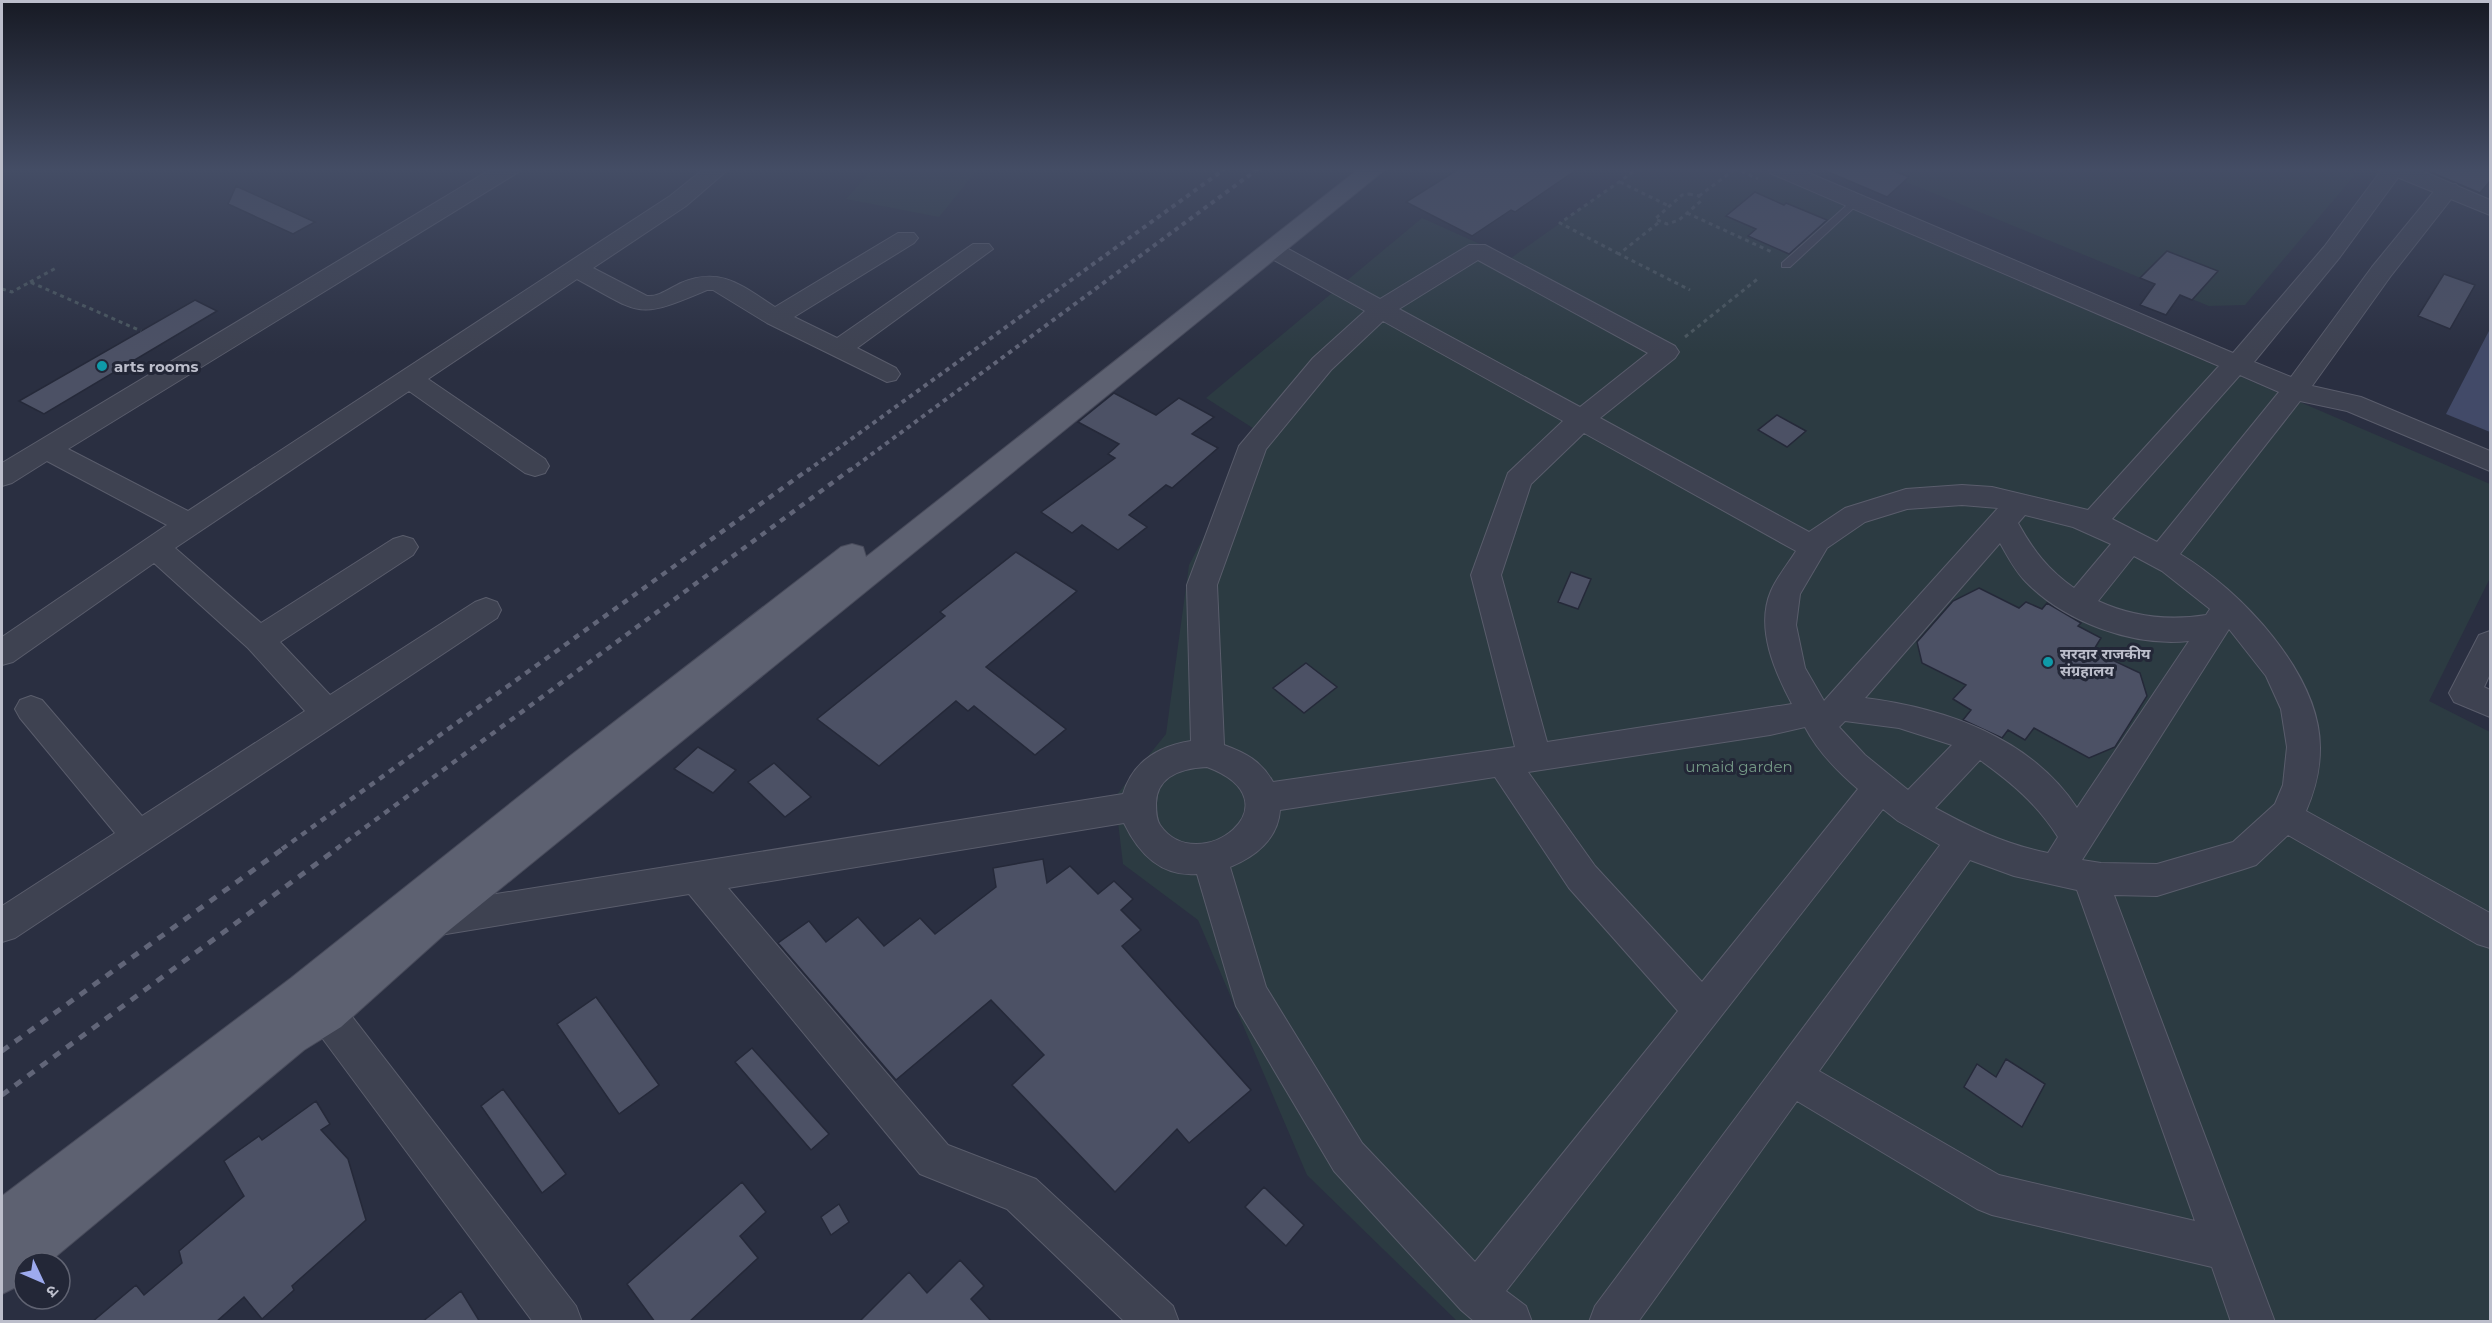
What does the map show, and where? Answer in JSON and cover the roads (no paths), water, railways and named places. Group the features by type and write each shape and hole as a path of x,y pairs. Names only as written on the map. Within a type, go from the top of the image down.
{"main road":[{"path":"2,1272 290,1036 316,1003 591,759 1268,230"},
{"path":"2,1222 434,920 1298,230"}],"street":[{"path":"2,476 407,230"},
{"path":"2,653 155,547 634,230"},
{"path":"1926,230 2301,382 2318,398 2352,403 2490,462"},
{"path":"1951,230 2243,358"},
{"path":"2161,557 2301,382 2369,230"},
{"path":"2094,523 2110,501 2243,358 2397,230"},
{"path":"776,318 906,238"},
{"path":"840,348 981,249"},
{"path":"1273,250 1813,547"},
{"path":"1208,753 1202,585 1253,446 1322,364 1382,309 1478,250 1666,352 1581,420 1518,480 1486,575 1518,759 1582,877 1703,1011"},
{"path":"575,268 642,304 648,305 701,285 716,283 776,318 840,348 887,374"},
{"path":"410,379 535,466"},
{"path":"46,449 191,525"},
{"path":"2010,512 2094,523 2161,557 2279,669 2297,709 2304,747 2300,785 2285,816 2244,854 2157,880 2073,874 2014,861 1964,840 1910,811 1853,765 1824,715 1789,669 1781,625 1785,593 1816,541 1855,515 1906,499 1962,495 1992,497 2010,512 2037,574 2078,604 2102,616 2149,628 2174,630 2221,616"},
{"path":"1824,715 2010,512"},
{"path":"2078,604 2130,541"},
{"path":"155,547 259,640 326,712"},
{"path":"259,640 403,548"},
{"path":"2,926 326,712 486,610"},
{"path":"2221,616 2078,837 2073,874 2228,1250 2253,1322"},
{"path":"2490,643 2465,693 2490,704"},
{"path":"31,709 140,837"},
{"path":"1263,798 1824,715 1899,716 1978,740 2028,777 2054,801 2078,837"},
{"path":"1910,811 1978,740"},
{"path":"1208,753 1227,757 1245,768 1256,779 1263,798 1263,816 1253,835 1237,849 1210,859 1185,859 1156,845 1142,828 1137,806 1147,779 1165,763 1184,755 1208,753"},
{"path":"1476,1295 1880,787"},
{"path":"434,920 1137,806"},
{"path":"2285,816 2490,932"},
{"path":"1611,1322 1964,840"},
{"path":"1210,859 1249,994 1348,1157 1476,1295 1510,1322"},
{"path":"697,877 934,1160 1021,1194 1157,1322"},
{"path":"316,1003 553,1319"},
{"path":"1792,1077 1992,1194 2228,1250"}],"lane":[{"path":"1789,263 1824,230"}],"water":[{"path":"2490,329 2490,432 2446,414"}],"railway":[{"path":"807,471 1141,230"},
{"path":"849,471 1175,230"},
{"path":"282,849 809,469"},
{"path":"336,849 851,469"},
{"path":"2,1051 284,848"},
{"path":"2,1095 338,848"}],"place":[{"name":"arts rooms","path":"102,366"},
{"name":"सरदार राजकीय संग्रहालय","path":"2048,662"}],"park label":[{"name":"umaid garden","path":"1739,766"}]}
